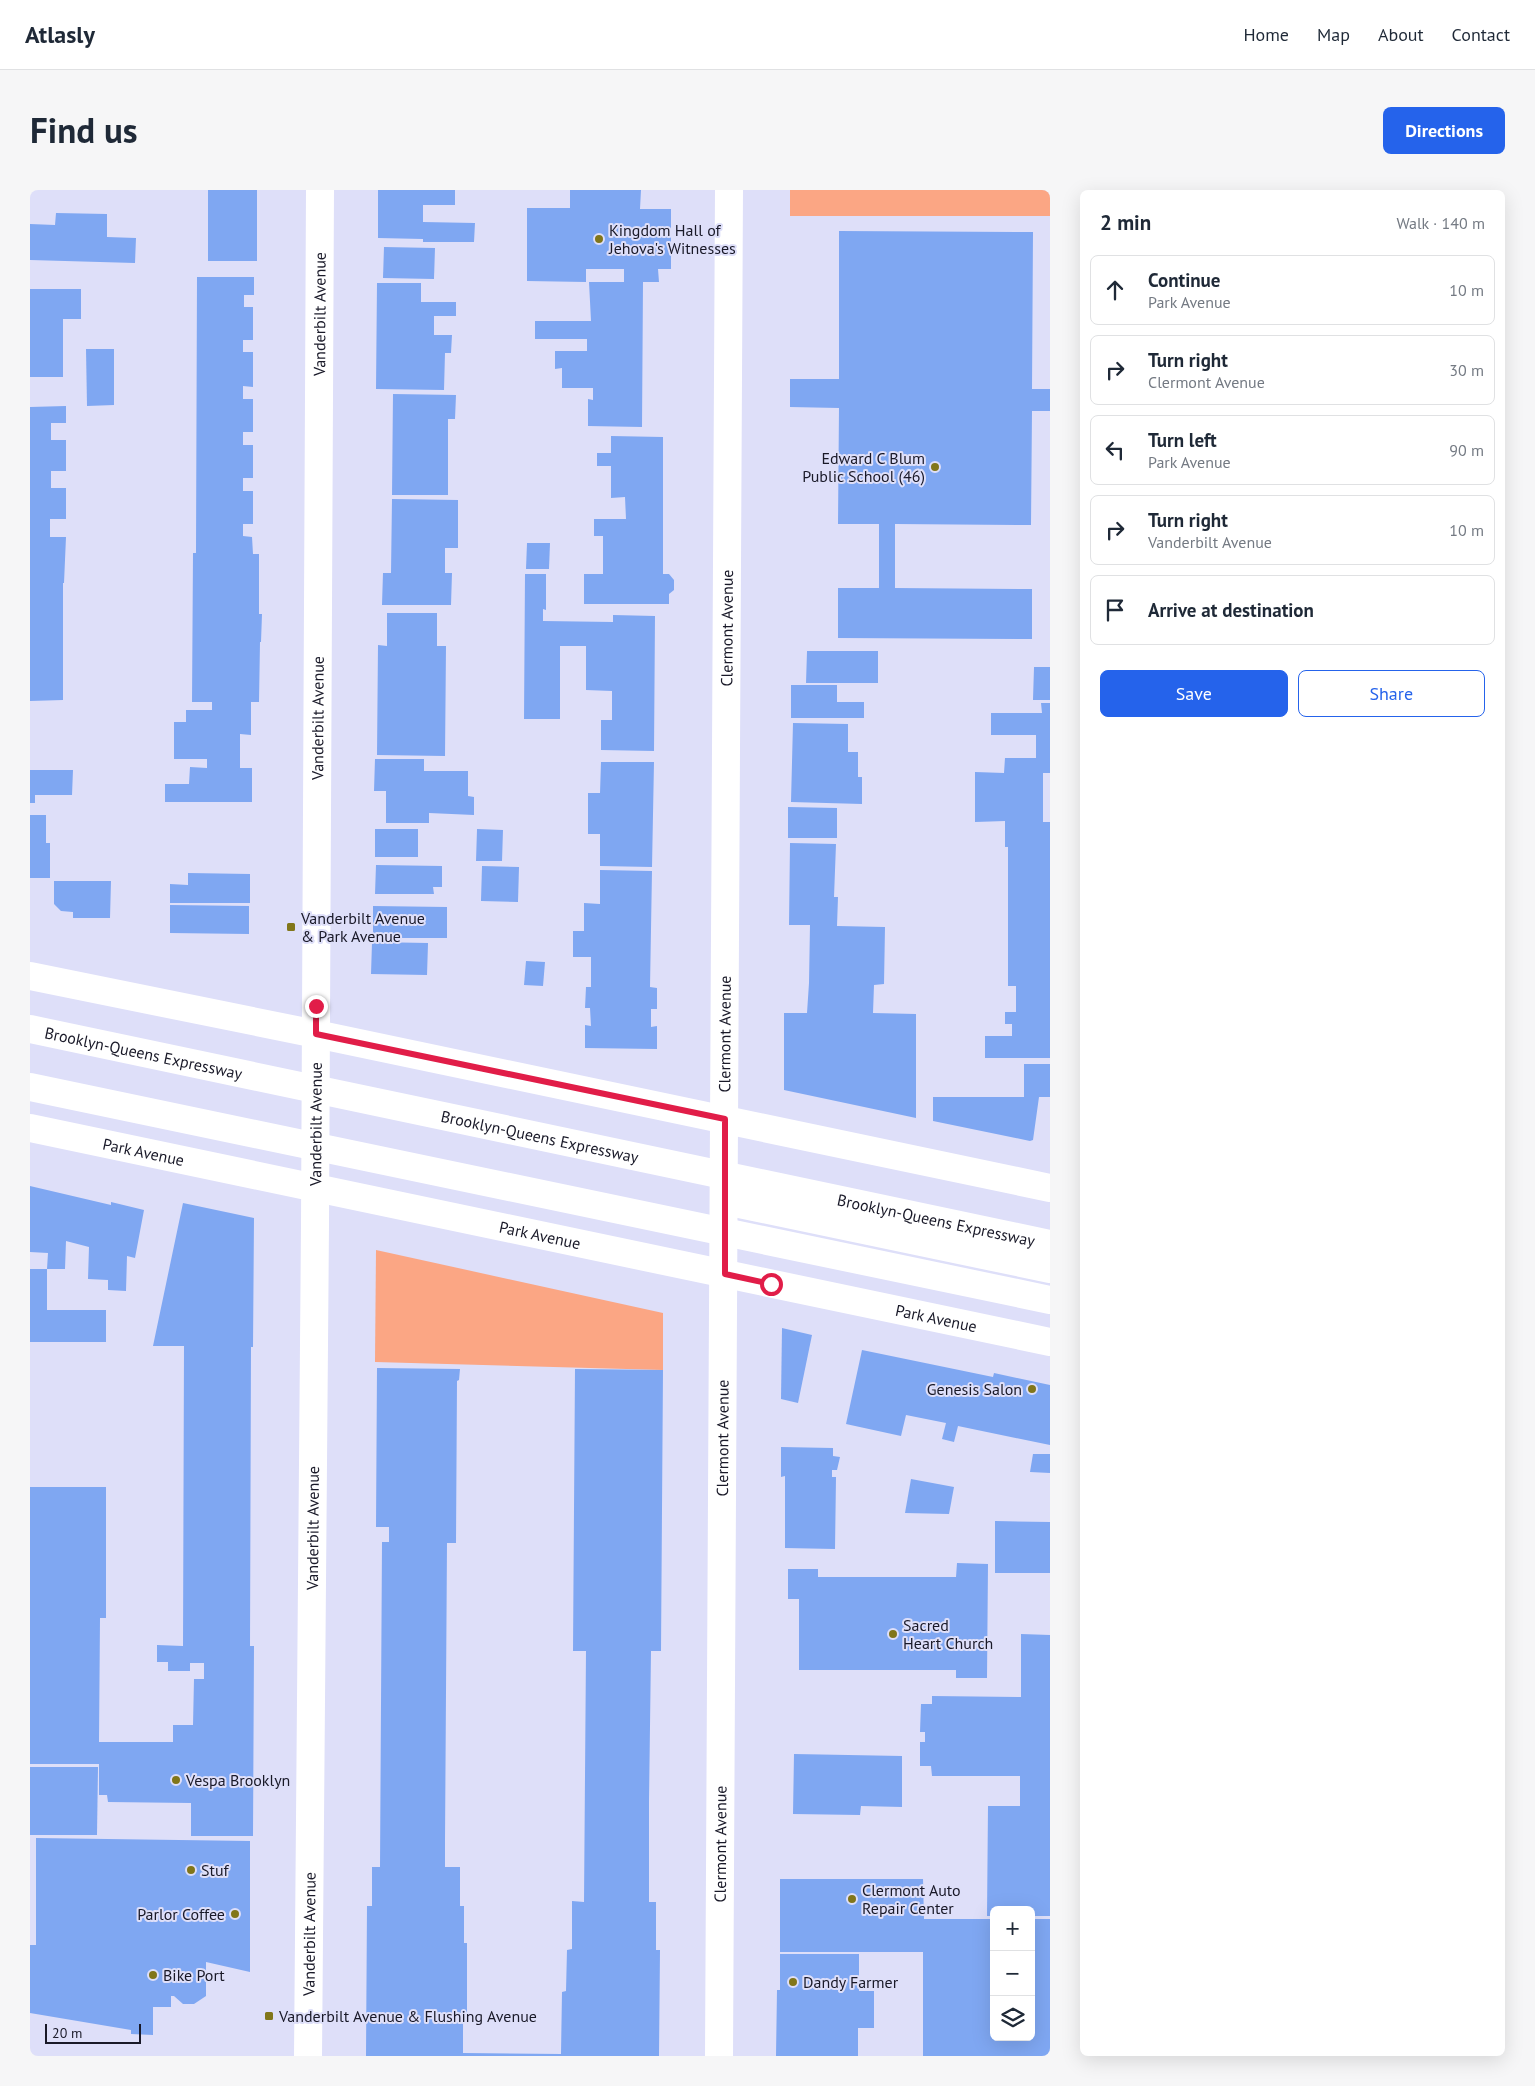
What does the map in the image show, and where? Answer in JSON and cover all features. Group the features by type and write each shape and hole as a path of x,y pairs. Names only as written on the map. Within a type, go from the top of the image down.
{"main road":[{"name":"Vanderbilt Avenue","path":"308,2056 320,190"},
{"name":"Clermont Avenue","path":"719,2056 725,1274 729,190"},
{"path":"30,976 1050,1188"},
{"name":"Brooklyn-Queens Expressway","path":"30,1029 1050,1244"},
{"path":"30,1087 1050,1300"},
{"name":"Park Avenue","path":"30,1128 1050,1342"},
{"path":"725,1201 1050,1269"}],"shaded area":[{"path":"790,190 1050,190 1050,216 790,216"},
{"path":"376,1250 663,1313 663,1370 375,1362"}],"building":[{"path":"208,190 257,190 257,261 208,261"},
{"path":"378,190 455,190 455,205 423,205 423,222 475,223 474,242 423,242 423,239 378,238"},
{"path":"570,190 641,190 640,209 671,209 671,269 658,269 659,282 643,282 642,427 588,426 588,399 593,400 593,388 562,388 562,368 555,369 555,351 587,351 587,339 535,339 535,321 591,321 589,282 624,282 624,269 586,269 586,282 527,281 527,208 570,208"},
{"path":"56,213 107,214 107,237 136,238 135,263 30,260 30,224 55,225"},
{"name":"Edward C Blum Public School (46)","path":"839,231 1033,232 1032,389 1050,389 1050,411 1032,411 1031,525 895,524 895,588 1032,589 1032,639 838,638 838,588 879,588 879,524 838,524 839,408 790,407 790,379 839,379"},
{"path":"384,247 435,248 434,279 383,278"},
{"path":"197,277 254,277 254,295 244,295 244,307 253,307 253,340 243,340 243,352 253,352 253,387 243,386 243,399 253,399 253,432 243,432 243,445 253,445 253,478 243,478 243,491 253,491 253,524 243,524 243,536 252,537 253,554 259,554 259,614 262,614 259,702 251,702 251,735 240,734 240,768 252,768 252,802 165,802 165,784 189,784 190,767 207,768 207,759 174,759 174,722 186,722 186,710 212,710 212,702 192,702 193,553 196,553"},
{"path":"377,283 421,283 421,302 456,302 456,316 434,316 434,335 452,335 451,353 445,353 444,390 376,389"},
{"path":"30,289 81,289 81,319 63,319 63,377 30,377"},
{"path":"86,349 114,349 114,405 87,406"},
{"path":"393,394 456,395 455,419 448,419 448,495 392,495"},
{"path":"66,406 66,423 51,423 51,440 66,440 66,471 51,471 51,488 66,488 66,519 50,519 50,537 66,537 63,583 63,700 30,701 30,407"},
{"path":"611,436 663,437 663,574 669,574 674,580 674,590 669,594 669,604 584,604 584,574 603,574 603,536 594,536 594,519 626,519 625,497 611,498 611,466 597,466 597,453 611,453"},
{"path":"392,499 458,500 458,548 445,548 445,573 452,573 451,605 382,605 383,573 391,573"},
{"path":"527,543 550,543 549,569 526,569"},
{"path":"525,574 546,574 546,610 543,609 543,621 613,622 613,615 655,616 654,751 601,750 601,720 612,720 612,691 586,690 586,646 560,646 560,719 524,719"},
{"path":"387,613 437,613 437,646 446,646 445,756 377,755 378,645 387,646"},
{"path":"807,651 878,651 878,683 806,683"},
{"path":"1034,667 1050,667 1050,700 1033,700"},
{"path":"791,685 837,685 837,702 864,702 864,718 791,718"},
{"path":"1041,703 1050,703 1050,773 1043,773 1043,822 1050,822 1050,1058 985,1058 985,1036 1012,1036 1012,1024 1005,1024 1005,1012 1016,1012 1016,986 1008,986 1008,847 1005,847 1005,821 975,822 975,772 1004,773 1005,758 1036,758 1036,735 991,735 991,713 1042,713"},
{"path":"793,723 848,724 848,752 858,752 858,777 862,777 862,804 791,802"},
{"path":"375,759 424,759 424,771 468,771 468,796 474,797 474,815 429,813 429,823 386,823 386,791 374,791"},
{"path":"601,762 654,762 652,867 600,866 600,834 588,834 588,793 600,793"},
{"path":"30,770 73,770 72,795 35,795 35,803 30,803"},
{"path":"788,807 837,808 837,838 788,838"},
{"path":"30,815 46,815 46,843 50,843 50,878 30,878"},
{"path":"375,829 418,829 418,857 375,857"},
{"path":"477,829 503,830 502,861 476,861"},
{"path":"790,843 836,844 834,897 838,897 837,926 885,927 884,984 874,985 873,1013 916,1014 916,1118 784,1090 784,1013 807,1013 809,983 810,925 789,925"},
{"path":"376,865 442,866 442,887 433,887 434,894 375,894"},
{"path":"482,866 519,867 518,902 481,901"},
{"path":"600,870 652,871 650,987 657,988 657,1009 651,1009 651,1027 657,1026 657,1049 585,1048 585,1025 591,1026 590,1008 585,1008 586,987 591,987 591,957 573,957 573,931 584,931 584,903 600,904"},
{"path":"188,873 250,874 250,903 170,903 170,884 188,885"},
{"path":"54,881 111,881 110,918 73,918 73,912 61,911 54,904"},
{"path":"170,905 249,906 249,934 170,933"},
{"path":"373,906 447,907 447,938 373,938"},
{"path":"372,942 428,943 427,975 371,974"},
{"path":"526,961 545,962 543,986 524,985"},
{"path":"1024,1064 1050,1064 1050,1097 1039,1097 1033,1140 1030,1141 933,1121 933,1097 1024,1097"},
{"path":"30,1186 111,1205 111,1202 144,1210 135,1258 127,1256 126,1291 108,1290 108,1280 88,1279 89,1247 66,1241 65,1269 47,1269 48,1253 30,1252"},
{"path":"183,1203 254,1218 253,1347 251,1347 250,1646 254,1646 253,1836 191,1836 191,1803 108,1802 107,1795 99,1795 99,1764 30,1764 30,1487 106,1487 106,1618 100,1618 99,1742 173,1742 173,1725 193,1725 194,1679 204,1679 204,1663 190,1663 190,1671 168,1671 168,1662 157,1662 157,1645 183,1646 184,1346 153,1346"},
{"path":"30,1269 47,1269 47,1310 106,1310 106,1342 30,1342"},
{"path":"782,1328 812,1335 798,1403 781,1399"},
{"path":"862,1350 993,1377 994,1373 1050,1385 1050,1445 958,1426 954,1442 942,1439 946,1423 906,1415 901,1436 846,1424"},
{"path":"377,1368 460,1369 459,1380 457,1381 456,1543 447,1543 445,1867 460,1867 460,1906 464,1906 464,1943 467,1943 467,2016 463,2016 463,2053 561,2054 562,1992 566,1991 567,1950 572,1949 572,1901 584,1902 586,1651 573,1651 575,1369 663,1370 661,1651 651,1651 649,1802 649,1902 656,1902 656,1950 660,1950 659,2056 366,2056 367,1906 372,1906 372,1867 380,1867 382,1542 389,1542 389,1527 376,1527"},
{"path":"781,1447 833,1448 833,1456 840,1457 837,1470 832,1470 832,1477 836,1477 835,1549 785,1548 785,1476 781,1477"},
{"path":"1033,1454 1050,1454 1050,1473 1030,1472"},
{"path":"911,1479 954,1487 949,1514 905,1513"},
{"path":"995,1521 1050,1522 1050,1573 995,1573"},
{"name":"Sacred Heart Church","path":"957,1563 988,1564 987,1678 956,1678 956,1670 799,1670 799,1599 788,1599 788,1569 818,1569 818,1577 956,1577"},
{"path":"1021,1634 1050,1635 1050,1916 1035,1916 1035,1906 990,1906 990,1916 987,1916 988,1806 1020,1806 1020,1776 932,1776 931,1766 920,1766 920,1742 925,1742 925,1732 920,1732 921,1704 932,1704 932,1696 1021,1697"},
{"path":"794,1754 902,1756 902,1807 861,1806 860,1815 793,1814"},
{"path":"30,1767 98,1767 97,1835 30,1835"},
{"path":"36,1838 250,1841 250,1972 206,1962 206,1996 194,2004 183,2004 174,1996 171,1996 171,2007 153,2007 153,2035 131,2034 131,2030 30,2013 30,1945 36,1945"},
{"path":"780,1879 923,1879 924,1919 990,1919 990,2041 1035,2041 1035,1919 1050,1919 1050,2056 923,2056 923,1952 780,1952"},
{"path":"780,1954 859,1954 859,1991 874,1991 874,2028 858,2028 858,2056 776,2056 777,1990 780,1990"}],"place":[{"name":"Kingdom Hall of Jehova's Witnesses","path":"599,239"},
{"name":"Edward C Blum Public School (46)","path":"935,467"},
{"name":"Vanderbilt Avenue & Park Avenue","path":"291,927"},
{"name":"Genesis Salon","path":"1032,1389"},
{"name":"Sacred Heart Church","path":"893,1634"},
{"name":"Vespa Brooklyn","path":"176,1780"},
{"name":"Stuf","path":"191,1870"},
{"name":"Clermont Auto Repair Center","path":"852,1899"},
{"name":"Parlor Coffee","path":"235,1914"},
{"name":"Bike Port","path":"153,1975"},
{"name":"Dandy Farmer","path":"793,1982"},
{"name":"Vanderbilt Avenue & Flushing Avenue","path":"269,2016"}],"route":[{"path":"316,1006 316,1034 725,1119 725,1274 771,1284"}]}
